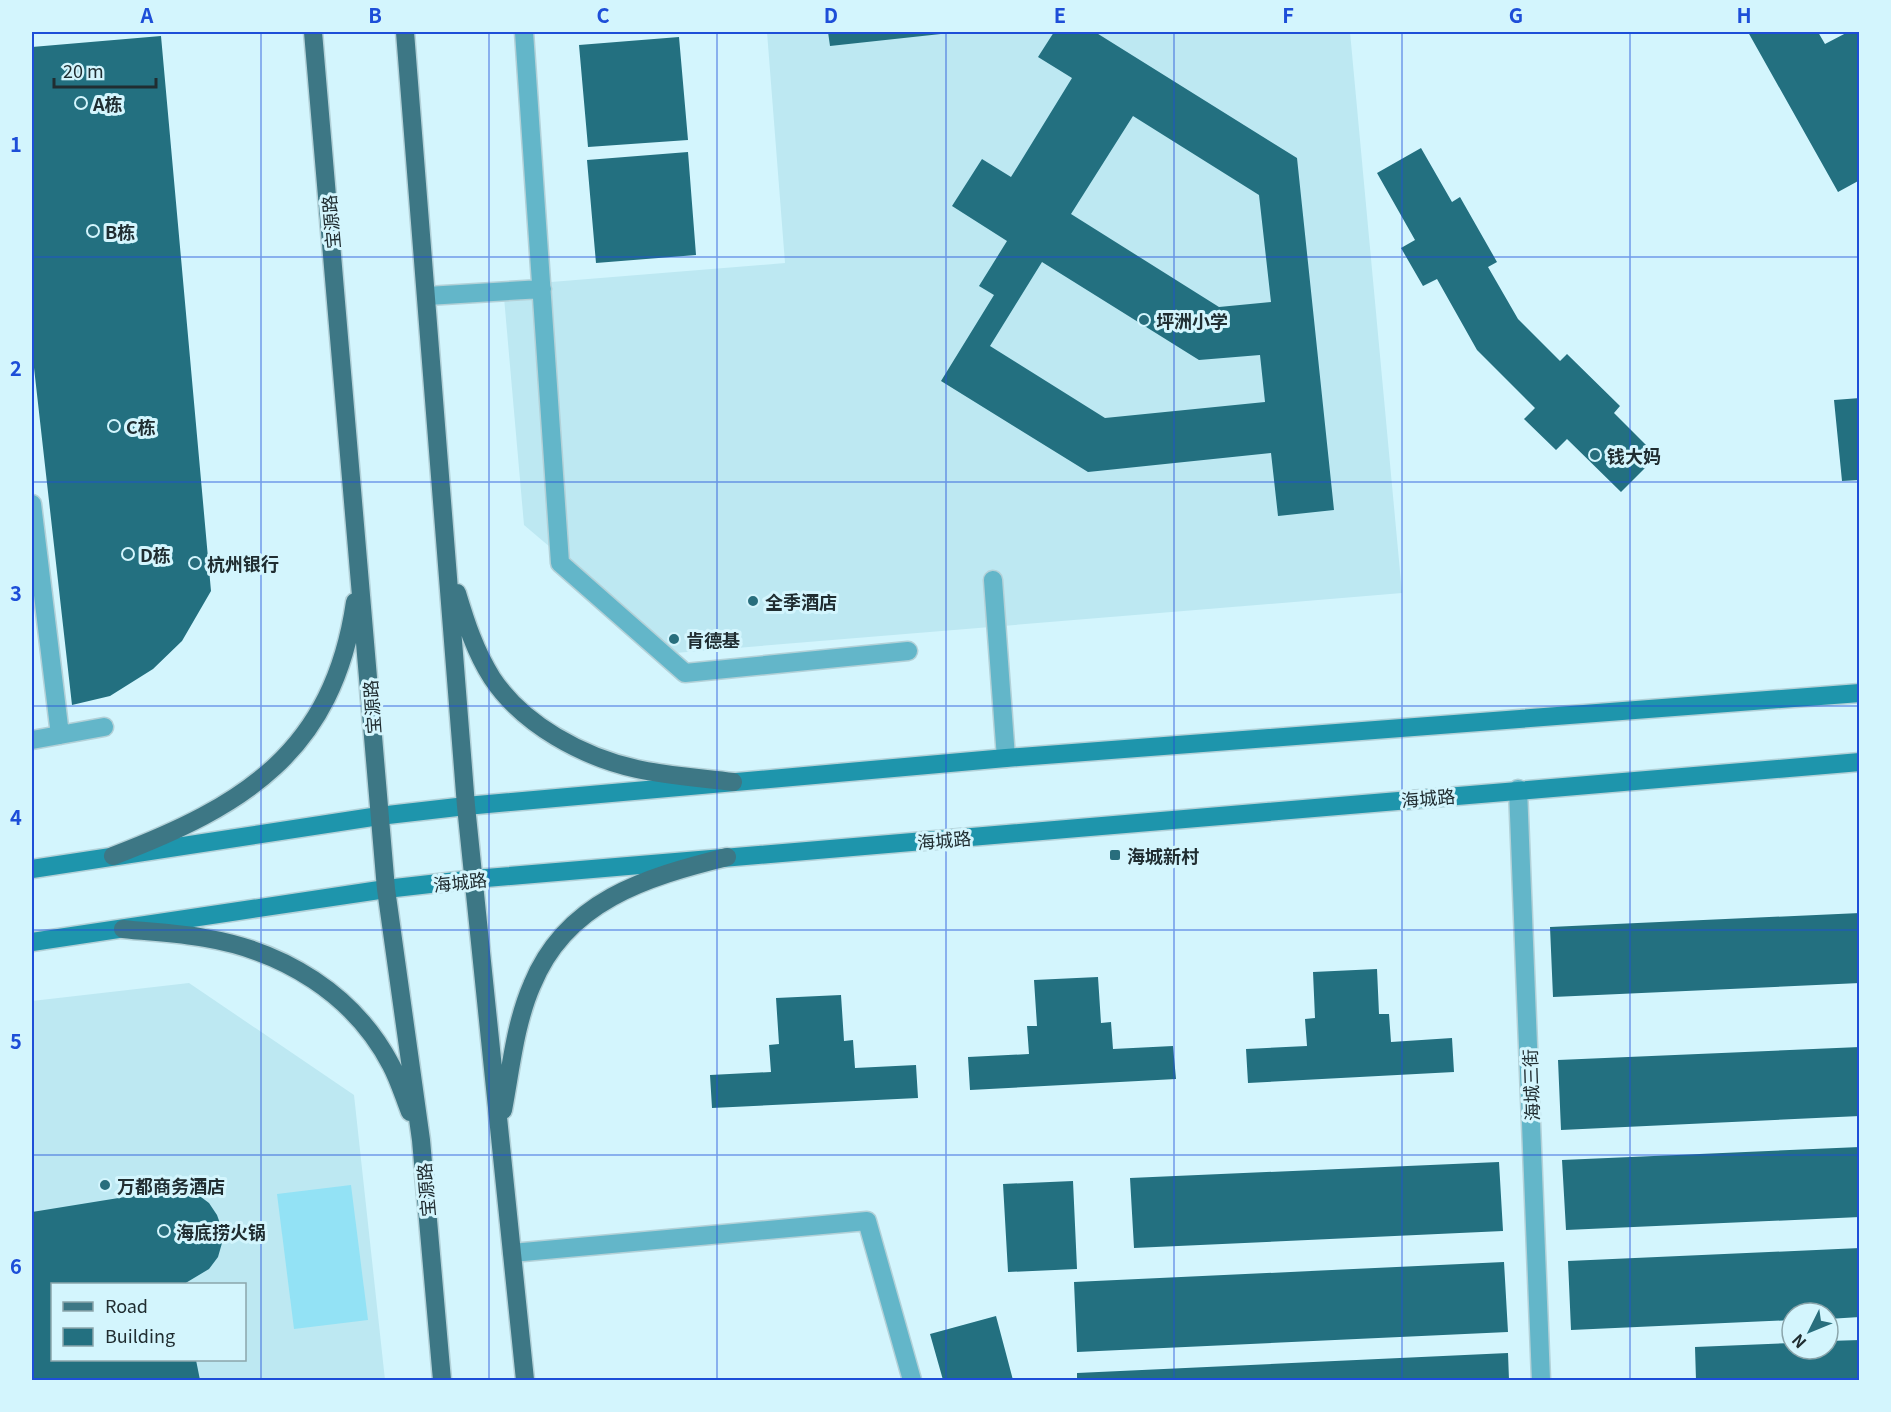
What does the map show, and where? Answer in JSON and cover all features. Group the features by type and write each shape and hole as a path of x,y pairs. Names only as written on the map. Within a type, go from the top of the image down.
{"main road":[{"name":"宝源路","path":"313,32 360,567 379,816 386,889 421,1140 442,1380"},
{"path":"405,32 466,806 525,1380"},
{"path":"448,563 471,639 493,679 520,710 553,734 593,755 637,769 733,782"},
{"path":"113,856 178,831 220,808 265,776 303,737 331,691 350,637 360,567"},
{"path":"32,869 379,816 466,806 1006,758 1860,693"},
{"name":"海城路","path":"32,942 386,889 474,879 1518,789 1860,762"},
{"path":"499,1132 517,1031 531,985 552,946 582,916 625,890 664,873 727,857"},
{"path":"123,929 206,938 249,950 288,965 326,986 360,1018 392,1065 421,1140"}],"street":[{"path":"524,32 560,563 685,673 908,651"},
{"path":"427,296 542,289"},
{"path":"32,504 60,735"},
{"path":"993,580 1006,758"},
{"path":"32,740 104,727"},
{"name":"海城三街","path":"1518,789 1541,1380"},
{"path":"512,1253 867,1221 912,1380"}],"shaded area":[{"name":"坪洲小学","path":"767,32 1350,32 1402,593 675,653 524,525 503,286 785,263"},
{"path":"189,983 354,1095 385,1380 32,1380 32,1001"},
{"path":"351,1185 368,1320 294,1329 277,1194"}],"building":[{"path":"828,32 950,32 950,33 830,46"},
{"path":"1054,32 1095,32 1297,158 1334,510 1278,516 1271,453 1088,472 941,381 994,295 979,286 1007,241 952,206 982,159 1011,177 1072,78 1038,57","holes":["1133,116 1259,195 1271,302 1219,307 1071,214","1042,262 1199,360 1260,355 1265,402 1105,418 990,346"]},
{"path":"1748,32 1818,32 1825,44 1848,32 1860,32 1860,180 1838,192"},
{"path":"161,36 211,591 182,641 153,669 110,696 72,705 32,350 32,47"},
{"path":"679,37 688,140 588,147 579,45"},
{"path":"1421,148 1452,202 1460,197 1497,262 1488,267 1518,319 1560,361 1567,354 1620,406 1614,413 1657,456 1621,492 1567,439 1556,450 1524,419 1535,408 1477,350 1437,279 1423,286 1401,248 1415,240 1377,173"},
{"path":"688,152 696,255 596,263 587,160"},
{"path":"1860,398 1860,480 1842,481 1834,400"},
{"path":"1860,913 1860,983 1553,997 1550,927"},
{"path":"1377,969 1379,1014 1389,1014 1391,1042 1452,1038 1454,1072 1248,1083 1246,1049 1307,1046 1305,1019 1315,1018 1313,972"},
{"path":"1098,977 1101,1023 1111,1022 1113,1049 1173,1046 1176,1079 970,1090 968,1057 1029,1054 1027,1026 1037,1026 1034,980"},
{"path":"841,995 844,1041 853,1040 855,1068 916,1065 918,1098 712,1108 710,1075 771,1072 769,1045 779,1044 776,998"},
{"path":"1860,1047 1860,1116 1561,1130 1558,1060"},
{"path":"1860,1147 1860,1217 1566,1230 1562,1160"},
{"path":"1499,1162 1503,1231 1134,1248 1130,1178"},
{"path":"1073,1181 1077,1269 1008,1272 1003,1184"},
{"path":"168,1190 182,1190 197,1194 209,1203 222,1229 222,1243 218,1257 209,1269 186,1283 51,1283 51,1361 196,1361 200,1380 32,1380 32,1212"},
{"path":"1860,1248 1860,1317 1840,1318 1840,1301 1780,1301 1780,1321 1571,1330 1568,1261"},
{"path":"1504,1262 1508,1332 1077,1352 1074,1282"},
{"path":"996,1316 1013,1380 943,1380 930,1334"},
{"path":"1860,1340 1860,1380 1696,1380 1695,1347 1780,1343 1780,1361 1840,1361 1840,1341"},
{"path":"1508,1353 1509,1380 1077,1380 1077,1373"}],"place":[{"name":"A栋","path":"81,103"},
{"name":"B栋","path":"93,231"},
{"name":"坪洲小学","path":"1144,320"},
{"name":"C栋","path":"114,426"},
{"name":"钱大妈","path":"1595,455"},
{"name":"D栋","path":"128,554"},
{"name":"杭州银行","path":"195,563"},
{"name":"全季酒店","path":"753,601"},
{"name":"肯德基","path":"674,639"},
{"name":"海城新村","path":"1115,855"},
{"name":"万都商务酒店","path":"105,1185"},
{"name":"海底捞火锅","path":"164,1231"}]}
